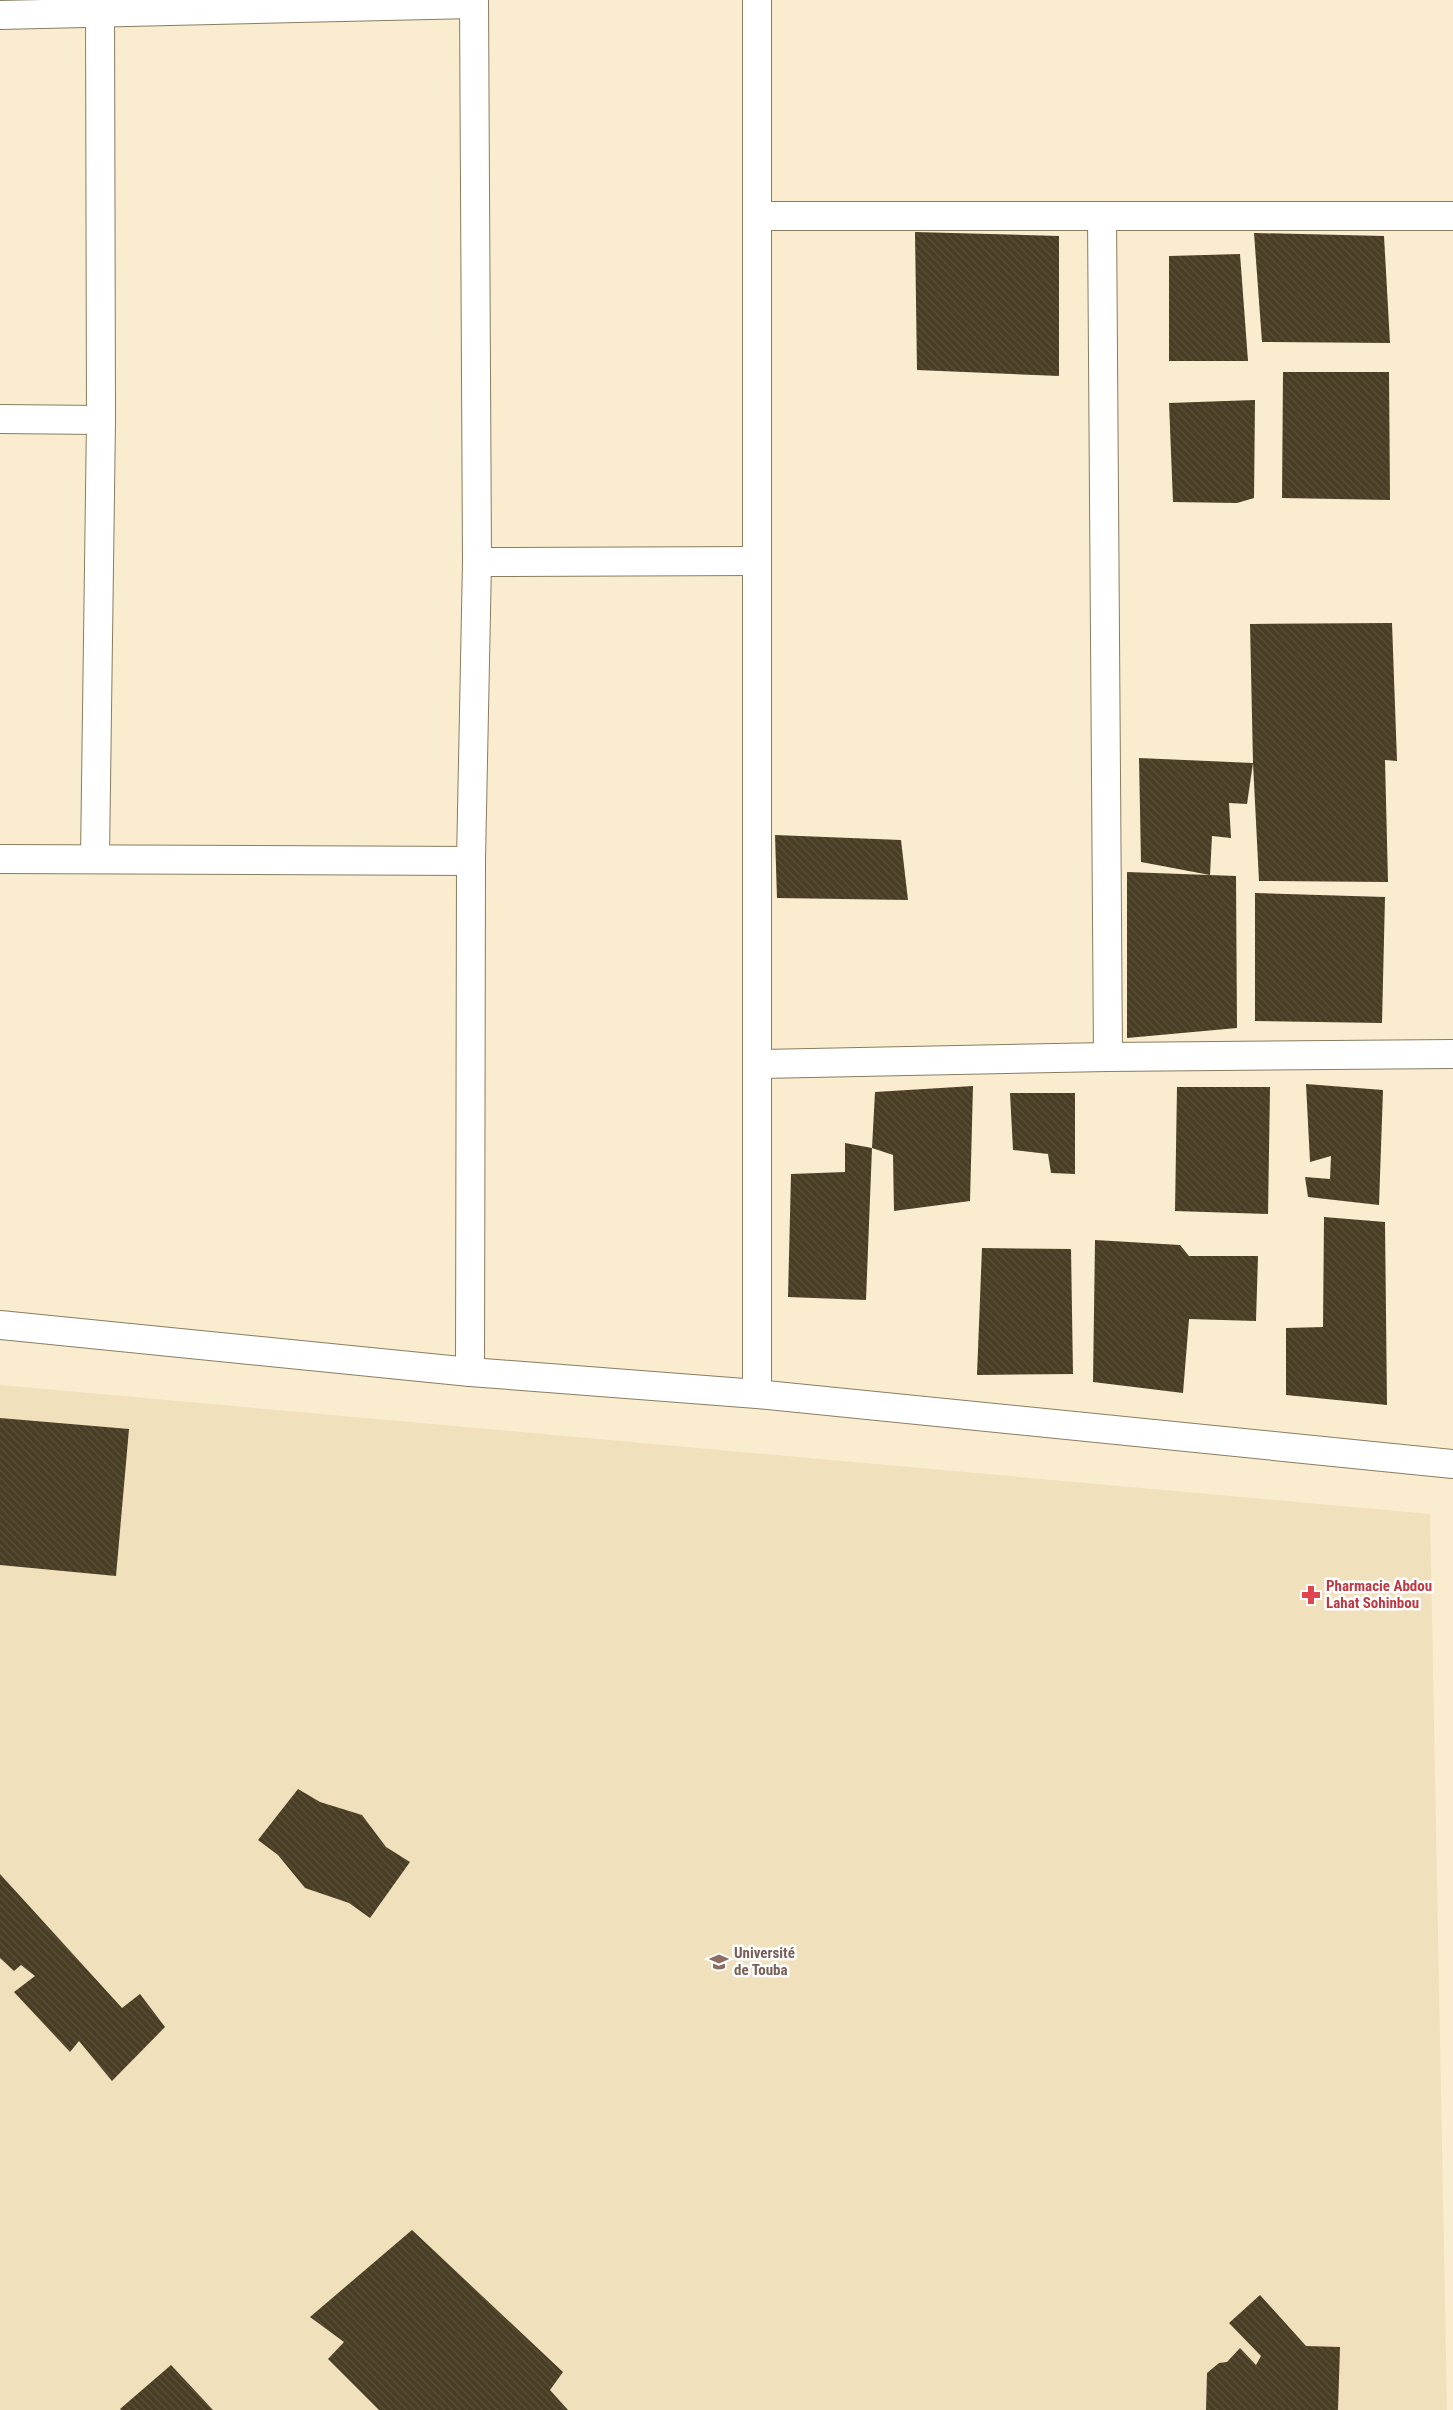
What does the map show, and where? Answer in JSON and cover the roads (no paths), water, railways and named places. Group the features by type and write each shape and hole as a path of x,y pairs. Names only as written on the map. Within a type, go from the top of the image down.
{"street":[{"path":"757,0 757,1394"},
{"path":"0,15 100,7 474,2 477,562 471,861 470,1372"},
{"path":"95,858 101,420 100,7"},
{"path":"757,216 1453,216"},
{"path":"1102,216 1108,1057"},
{"path":"0,420 101,420"},
{"path":"477,562 757,561"},
{"path":"0,859 471,861"},
{"path":"757,1064 1108,1057 1453,1054"},
{"path":"0,1325 470,1372 757,1394 1453,1464"}],"place":[{"name":"Pharmacie Abdou Lahat Sohinbou","path":"1311,1595"},
{"name":"Université de Touba","path":"719,1962"}]}
